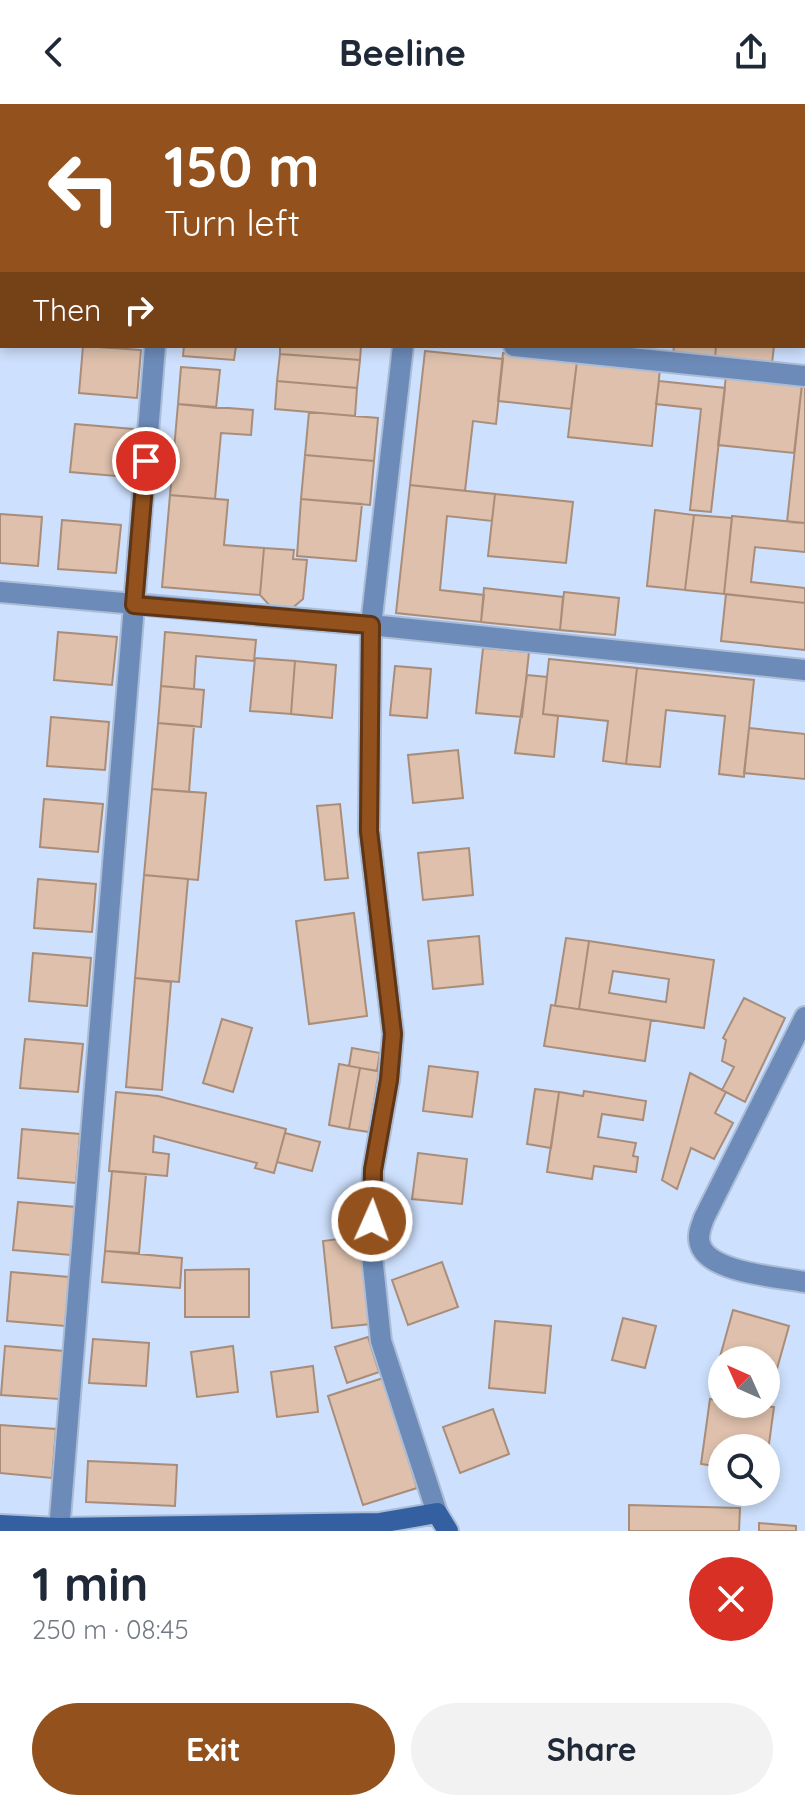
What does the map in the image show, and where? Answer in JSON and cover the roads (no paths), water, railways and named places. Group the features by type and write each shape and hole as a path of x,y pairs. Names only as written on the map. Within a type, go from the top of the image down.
{"street":[{"path":"58,1529 155,348"},
{"path":"403,348 371,625 369,831 393,1034 389,1080 373,1170 371,1246 381,1341 437,1513 448,1531"},
{"path":"533,348 805,376"},
{"path":"0,592 371,625 805,670"},
{"path":"805,1017 704,1218 699,1239 704,1253 723,1266 805,1282"},
{"path":"0,1525 58,1529 379,1523 437,1513"}]}
